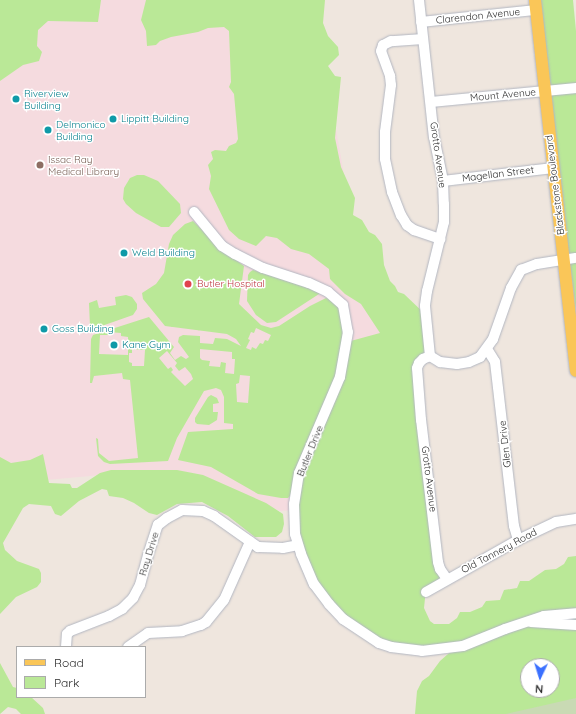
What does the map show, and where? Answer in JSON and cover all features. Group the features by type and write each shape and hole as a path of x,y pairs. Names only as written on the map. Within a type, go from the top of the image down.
{"main road":[{"name":"Blackstone Boulevard","path":"535,5 576,371"}],"street":[{"name":"Grotto Avenue","path":"419,0 434,137 444,181 444,222 427,290 425,306 430,356 423,359 419,363 418,376 438,562 440,569 447,579"},
{"name":"Clarendon Avenue","path":"421,22 535,5"},
{"path":"423,39 391,42 384,45 381,51 390,76 391,85 385,132 385,159 392,192 401,215 407,225 414,230 440,239"},
{"name":"Mount Avenue","path":"431,102 576,88"},
{"name":"Magellan Street","path":"444,181 553,168"},
{"name":"Butler Drive","path":"194,212 222,246 263,268 309,283 328,292 340,302 345,312 348,332 340,377 303,462 297,484 294,512 298,545 306,568 314,584 329,604 356,629 379,643 390,647 422,651 449,649 463,646 544,616 576,613"},
{"path":"430,356 440,362 457,364 469,362 480,357 493,339 511,288 521,270 537,264 576,258"},
{"name":"Glen Drive","path":"487,349 494,362 514,526 518,540"},
{"name":"Ray Drive","path":"66,646 67,634 122,609 133,598 140,585 158,525 182,510 203,511 214,516 250,542 263,548 283,548 298,545"},
{"name":"Old Tannery Road","path":"426,592 518,540 556,522 576,519"},
{"path":"129,646 148,633 182,631 206,622 224,600 250,542"},
{"name":"Butler Drive","path":"525,622 576,625"}],"shaded area":[{"name":"Butler Hospital","path":"0,0 313,0 358,253 393,315 402,503 280,511 222,488 125,473 0,484"}],"green space":[{"path":"0,0 101,0 98,22 48,21 38,30 37,46 42,52 39,61 23,65 0,81"},
{"path":"146,0 325,0 323,23 328,36 338,47 339,55 328,66 335,76 341,77 335,138 341,167 355,198 353,215 362,220 369,232 375,235 382,244 384,265 390,281 398,292 404,294 425,314 429,355 420,355 417,366 445,578 426,589 424,608 430,621 434,624 449,624 457,618 460,612 470,612 482,607 486,601 500,600 504,590 517,588 520,581 529,581 545,570 556,569 564,564 568,557 576,556 576,714 415,714 417,691 422,681 429,676 440,661 456,647 412,647 373,637 328,604 298,551 295,492 333,392 347,342 380,333 361,304 345,294 330,279 329,269 309,254 291,249 277,238 266,236 256,246 239,239 229,230 209,189 211,176 208,165 213,159 211,152 215,150 226,151 229,146 236,143 238,139 234,94 229,87 231,82 229,31 224,27 208,28 198,32 171,37 160,41 156,45 147,46 146,31 141,20"},
{"path":"540,0 573,0 576,31 576,311 554,137"},
{"path":"137,175 144,175 158,181 180,204 181,213 169,227 161,227 136,213 126,204 123,199 124,188 130,178"},
{"path":"193,221 223,250 244,266 239,304 261,325 271,328 279,326 310,306 326,298 337,306 340,312 344,332 338,369 288,498 258,494 211,467 178,460 188,432 233,429 233,424 224,423 224,397 221,390 216,388 204,391 177,438 168,461 110,464 104,462 98,456 96,438 98,439 99,453 109,461 138,458 130,380 123,379 122,373 94,376 92,383 90,383 91,339 93,335 149,317 174,347 170,353 175,360 181,356 186,359 189,357 178,342 179,337 183,335 200,336 200,343 213,344 215,338 227,339 241,346 236,339 227,334 165,326 143,299 142,293 156,284 164,273 169,244 173,235 185,224","holes":["256,328 271,335 268,341 265,340 263,344 260,343 256,349 252,347 251,350 246,348 250,340 248,339 251,332 254,333","108,332 121,333 121,336 128,337 128,355 99,354 100,335 108,335","132,349 145,350 144,366 132,366 132,363 129,362 129,353 132,353","200,349 232,352 232,359 235,359 234,374 225,373 226,363 221,362 220,367 209,366 210,361 202,360 200,358","167,351 177,363 175,366 179,371 185,367 193,379 185,386 171,372 173,370 171,367 168,369 159,358","240,375 250,376 248,403 237,402 236,384 239,383"]},
{"path":"253,270 308,288 319,294 276,322 267,323 256,315 247,301 248,275"},
{"path":"126,295 132,297 137,304 137,309 133,315 96,328 90,327 89,303 97,300 99,308 116,305 115,297"},
{"path":"211,395 217,398 219,403 213,404 213,412 218,412 217,420 209,425 197,424 195,422 195,418 208,397"},
{"path":"43,454 49,483 70,484 72,488 77,488 100,473 111,470 177,470 203,475 266,503 283,514 284,524 282,532 276,537 255,537 228,516 202,502 177,504 157,515 149,513 123,498 109,496 107,490 102,489 79,501 61,516 55,514 51,506 29,504 23,508 3,543 5,550 17,561 39,569 41,573 41,582 37,587 16,597 0,614 0,457 11,463 30,460"},
{"path":"0,663 13,687 16,688 16,698 32,698 43,708 45,714 21,714 16,709 8,707 0,714"},
{"path":"576,698 576,714 506,714"}],"place":[{"name":"Riverview Building","path":"16,99"},
{"name":"Lippitt Building","path":"113,119"},
{"name":"Delmonico Building","path":"48,130"},
{"name":"Issac Ray Medical Library","path":"40,165"},
{"name":"Weld Building","path":"124,253"},
{"name":"Butler Hospital","path":"188,284"},
{"name":"Goss Building","path":"44,329"},
{"name":"Kane Gym","path":"114,345"}]}
